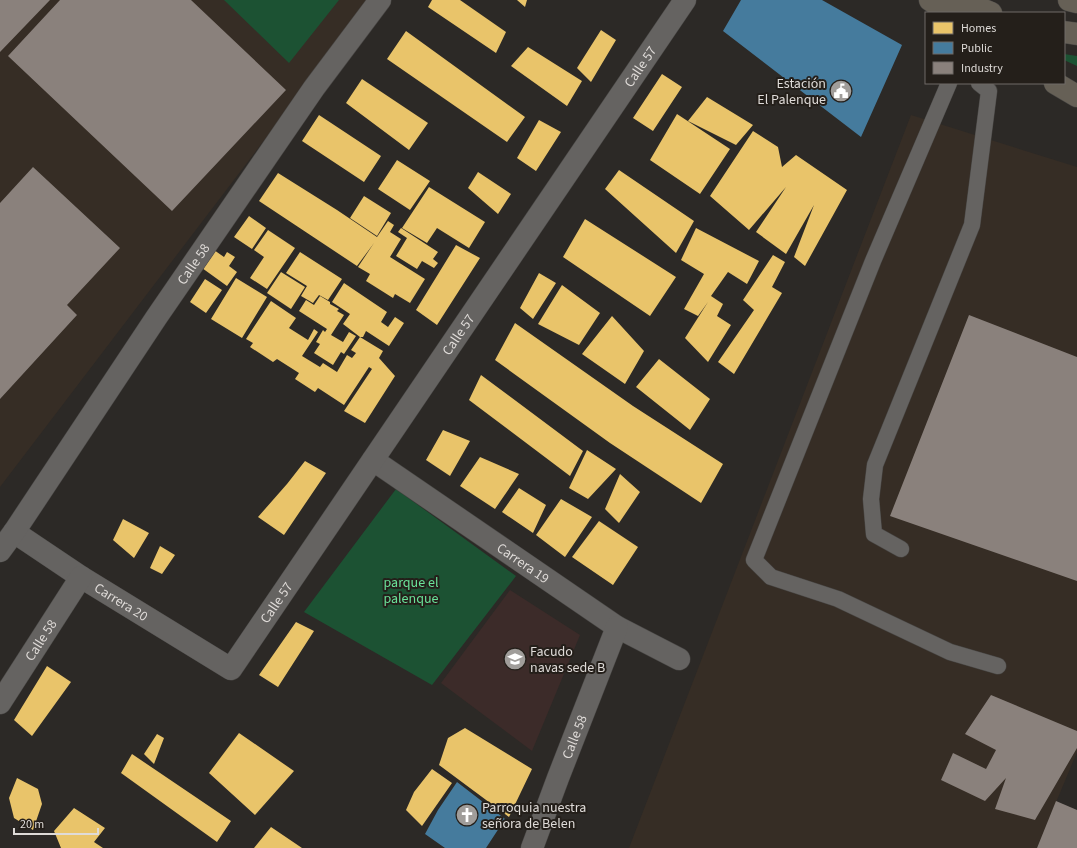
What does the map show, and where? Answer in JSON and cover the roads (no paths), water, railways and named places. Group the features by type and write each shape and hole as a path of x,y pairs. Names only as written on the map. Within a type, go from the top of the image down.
{"highway":[{"path":"930,0 948,12"},
{"path":"960,0 989,12"},
{"path":"1069,0 1077,2"},
{"path":"1065,32 1077,34"},
{"path":"1057,84 1077,96"}],"street":[{"name":"Calle 58","path":"0,551 156,318 314,88 380,0"},
{"name":"Calle 57","path":"231,668 685,0"},
{"name":"Carrera 19","path":"373,460 617,627 679,659"},
{"name":"Carrera 20","path":"14,532 81,577 231,668"},
{"name":"Calle 58","path":"0,703 81,577"},
{"name":"Calle 58","path":"532,848 617,627"}],"lane":[{"path":"949,84 874,261 754,560 770,577 838,599 950,652 998,666"},
{"path":"901,549 874,534 871,499 875,465 972,225 989,91 980,84"}],"place":[{"name":"Estación El Palenque","path":"841,91"},
{"name":"Facudo navas sede B","path":"515,659"},
{"name":"Parroquia nuestra señora de Belen","path":"467,815"}],"park label":[{"name":"parque el palenque","path":"411,590"}]}
